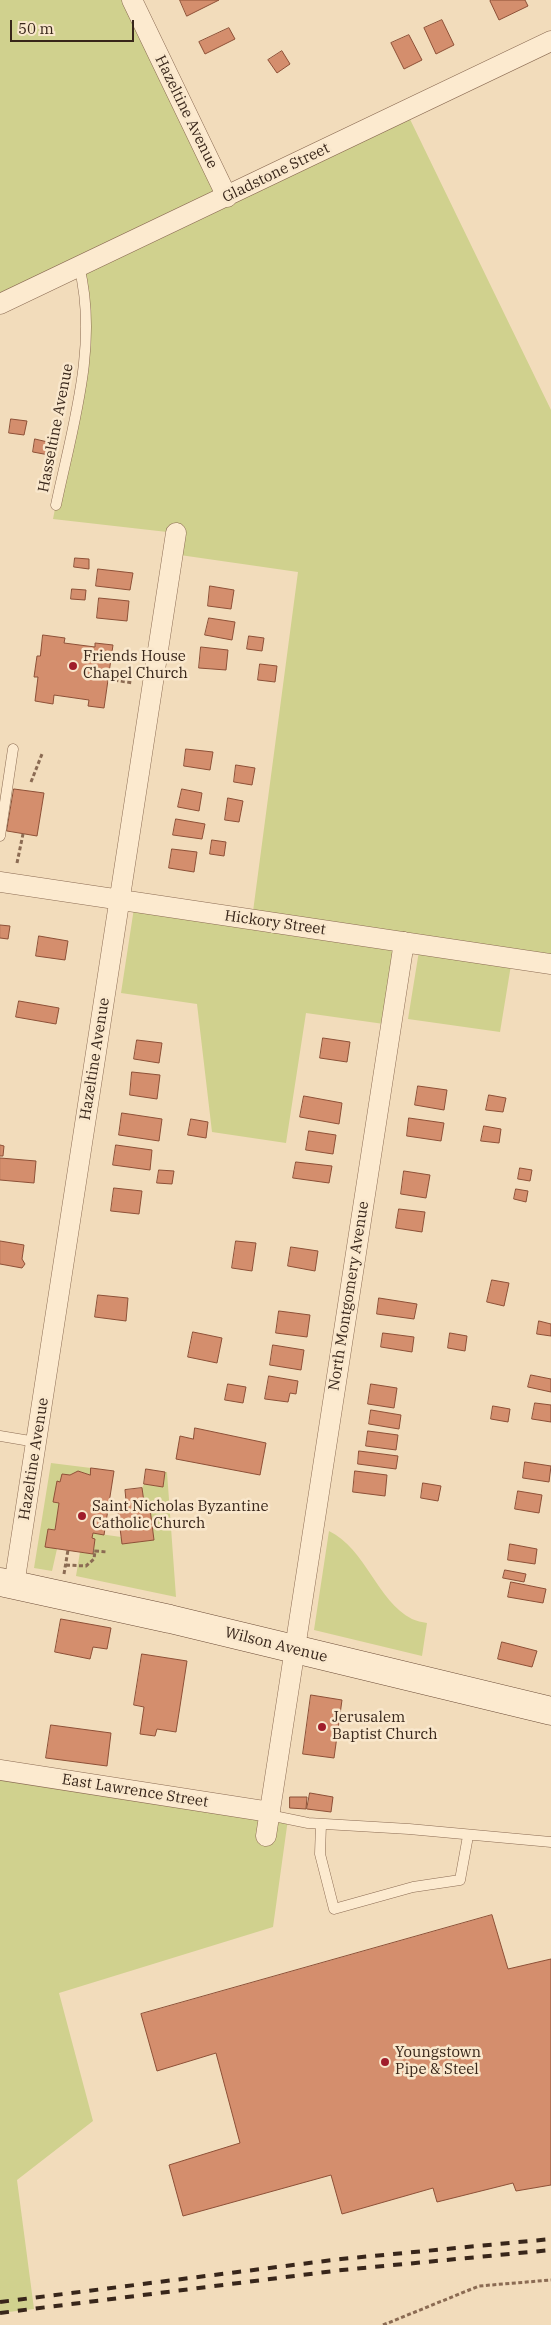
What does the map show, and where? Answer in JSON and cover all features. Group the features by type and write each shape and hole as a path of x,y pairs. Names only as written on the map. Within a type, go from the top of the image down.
{"main road":[{"name":"Wilson Avenue","path":"7,1583 170,1619 295,1650 550,1706"}],"street":[{"name":"Hazeltine Avenue","path":"132,0 227,197"},
{"name":"Gladstone Street","path":"0,304 551,41"},
{"name":"Hazeltine Avenue","path":"7,1583 36,1442 176,533"},
{"name":"Hickory Street","path":"0,882 551,964"},
{"name":"North Montgomery Avenue","path":"266,1836 404,942"},
{"name":"East Lawrence Street","path":"0,1770 269,1814"}],"lane":[{"name":"Hasseltine Avenue","path":"56,505 80,390 84,360 85,302 79,266"},
{"path":"0,836 13,749"},
{"path":"0,1436 36,1442"},
{"path":"269,1814 321,1824 409,1829 468,1836 551,1842"},
{"path":"321,1824 320,1854 334,1908 413,1888 460,1880 468,1836"}],"path":[{"path":"108,679 132,683"},
{"path":"31,782 42,754"},
{"path":"17,863 23,834"},
{"path":"64,1576 68,1550"},
{"path":"66,1565 86,1566 94,1559 94,1551 107,1552"},
{"path":"383,2325 479,2286 551,2280"}],"green space":[{"path":"0,0 132,0 227,196 406,111 551,410 551,964 404,942 391,1025 306,1013 286,1143 212,1132 197,1004 121,993 134,908 252,919 298,572 173,554 176,533 53,519 84,360 79,267 0,304"},
{"path":"419,951 511,965 500,1032 408,1019"},
{"path":"51,1463 91,1468 90,1475 78,1471 70,1475 62,1474 60,1482 57,1482 53,1502 59,1503 55,1530 48,1529 45,1546 57,1549 52,1571 34,1568"},
{"path":"165,1472 167,1472 176,1597 76,1576 80,1552 93,1554 95,1539 92,1538 93,1533 121,1537 122,1544 154,1540 149,1502 144,1502 142,1488 144,1484 163,1487"},
{"path":"329,1531 342,1539 353,1550 389,1600 400,1611 412,1619 427,1623 422,1656 314,1630"},
{"path":"0,1770 288,1819 273,1927 59,1993 93,2121 17,2180 34,2309 0,2313"}],"building":[{"path":"180,0 219,0 187,16"},
{"path":"525,0 528,6 499,20 490,1"},
{"path":"442,20 454,45 436,54 424,28"},
{"path":"229,28 235,39 205,54 199,42"},
{"path":"409,35 422,60 404,69 391,43"},
{"path":"282,51 290,64 277,73 268,60"},
{"path":"11,419 27,421 24,435 9,433"},
{"path":"35,439 52,443 49,455 33,452"},
{"path":"75,558 89,559 89,569 74,567"},
{"path":"98,569 133,573 130,590 96,586"},
{"path":"210,586 234,590 231,609 208,606"},
{"path":"72,589 86,590 85,600 71,599"},
{"path":"99,598 129,601 127,621 97,618"},
{"path":"209,618 235,622 232,640 205,635"},
{"name":"Friends House Chapel Church","path":"43,635 65,638 64,643 95,647 95,643 113,645 104,708 88,706 89,700 54,695 53,704 35,701 38,677 34,677"},
{"path":"249,636 264,638 262,651 247,649"},
{"path":"201,647 228,650 226,670 199,668"},
{"path":"260,664 277,666 275,682 258,680"},
{"path":"186,749 213,752 210,770 184,766"},
{"path":"236,765 255,768 252,785 234,782"},
{"path":"14,789 44,793 37,836 7,831"},
{"path":"182,789 202,793 199,811 178,807"},
{"path":"228,798 243,801 239,822 225,820"},
{"path":"176,819 205,824 202,839 173,835"},
{"path":"212,840 226,842 224,856 210,854"},
{"path":"172,849 197,852 194,872 169,868"},
{"path":"0,925 10,926 8,939 0,938"},
{"path":"39,936 68,941 65,960 36,956"},
{"path":"19,1001 59,1008 56,1024 16,1017"},
{"path":"323,1038 350,1042 347,1062 320,1058"},
{"path":"137,1040 162,1043 159,1063 134,1059"},
{"path":"132,1072 160,1075 157,1099 130,1095"},
{"path":"418,1086 447,1090 444,1110 415,1105"},
{"path":"489,1095 506,1098 503,1112 486,1110"},
{"path":"304,1096 342,1103 339,1124 300,1117"},
{"path":"122,1113 162,1119 159,1141 119,1135"},
{"path":"409,1118 444,1123 441,1141 407,1136"},
{"path":"191,1119 208,1122 206,1138 188,1135"},
{"path":"484,1126 501,1129 499,1143 481,1141"},
{"path":"309,1131 336,1135 333,1154 306,1150"},
{"path":"0,1145 4,1146 3,1156 0,1156"},
{"path":"116,1145 152,1150 150,1170 113,1165"},
{"path":"0,1158 36,1161 34,1183 0,1180"},
{"path":"296,1162 332,1166 329,1183 293,1178"},
{"path":"520,1168 532,1170 530,1181 518,1179"},
{"path":"159,1170 174,1171 172,1184 157,1183"},
{"path":"404,1171 430,1175 426,1198 401,1194"},
{"path":"114,1188 142,1191 139,1214 111,1211"},
{"path":"516,1189 528,1191 526,1202 514,1199"},
{"path":"399,1209 425,1212 422,1232 396,1228"},
{"path":"0,1241 24,1245 22,1259 25,1264 22,1268 0,1264"},
{"path":"236,1241 256,1243 252,1271 232,1268"},
{"path":"291,1247 318,1251 315,1271 288,1266"},
{"path":"492,1280 509,1283 504,1306 487,1302"},
{"path":"98,1295 128,1298 126,1321 95,1317"},
{"path":"379,1298 417,1304 414,1319 377,1314"},
{"path":"279,1311 310,1315 307,1337 276,1333"},
{"path":"539,1321 551,1324 551,1336 537,1334"},
{"path":"193,1332 222,1338 217,1363 188,1357"},
{"path":"383,1333 414,1337 412,1352 381,1347"},
{"path":"450,1333 467,1336 465,1351 448,1348"},
{"path":"273,1345 304,1350 301,1370 270,1365"},
{"path":"531,1375 551,1379 551,1392 528,1387"},
{"path":"269,1376 298,1381 296,1394 290,1393 288,1402 265,1399"},
{"path":"228,1384 246,1387 243,1403 225,1400"},
{"path":"371,1384 397,1388 394,1408 368,1404"},
{"path":"535,1403 551,1405 551,1422 532,1419"},
{"path":"493,1406 510,1409 508,1422 491,1419"},
{"path":"371,1410 401,1415 399,1429 369,1424"},
{"path":"195,1428 266,1443 260,1475 176,1459 180,1436 193,1439"},
{"path":"368,1431 398,1435 396,1450 366,1446"},
{"path":"359,1451 398,1456 396,1469 358,1464"},
{"path":"525,1462 551,1466 549,1482 523,1478"},
{"name":"Saint Nicholas Byzantine Catholic Church","path":"91,1468 114,1471 104,1535 93,1533 92,1538 95,1539 93,1554 45,1547 48,1529 55,1530 59,1503 53,1502 57,1481 60,1482 62,1474 70,1475 78,1471 90,1475"},
{"path":"146,1469 165,1472 163,1487 144,1484"},
{"path":"355,1471 387,1475 385,1496 353,1492"},
{"path":"423,1483 441,1486 438,1501 421,1498"},
{"path":"142,1488 144,1502 149,1501 154,1540 122,1544 118,1512 127,1511 125,1490"},
{"path":"518,1491 542,1495 539,1513 515,1509"},
{"path":"510,1544 537,1549 535,1564 508,1560"},
{"path":"505,1570 526,1574 524,1582 503,1578"},
{"path":"511,1582 546,1589 543,1603 508,1597"},
{"path":"61,1619 111,1628 107,1649 93,1647 90,1659 55,1652"},
{"path":"502,1642 537,1651 532,1667 498,1659"},
{"path":"142,1654 187,1661 176,1732 157,1729 155,1736 140,1734 144,1707 134,1705"},
{"name":"Jerusalem Baptist Church","path":"311,1695 342,1700 334,1758 303,1754"},
{"path":"51,1725 111,1733 107,1766 46,1758"},
{"path":"310,1793 333,1797 331,1812 307,1809"},
{"path":"290,1797 307,1797 306,1809 290,1808"},
{"name":"Youngstown Pipe & Steel","path":"492,1915 508,1969 551,1959 551,2185 516,2191 513,2183 437,2202 433,2188 342,2214 331,2175 183,2216 169,2165 240,2143 216,2053 157,2071 141,2014"}],"railway":[{"path":"0,2302 341,2259 551,2239"},
{"path":"0,2313 342,2270 551,2250"}],"place":[{"name":"Friends House Chapel Church","path":"73,666"},
{"name":"Saint Nicholas Byzantine Catholic Church","path":"82,1516"},
{"name":"Jerusalem Baptist Church","path":"322,1727"},
{"name":"Youngstown Pipe & Steel","path":"385,2062"}]}
